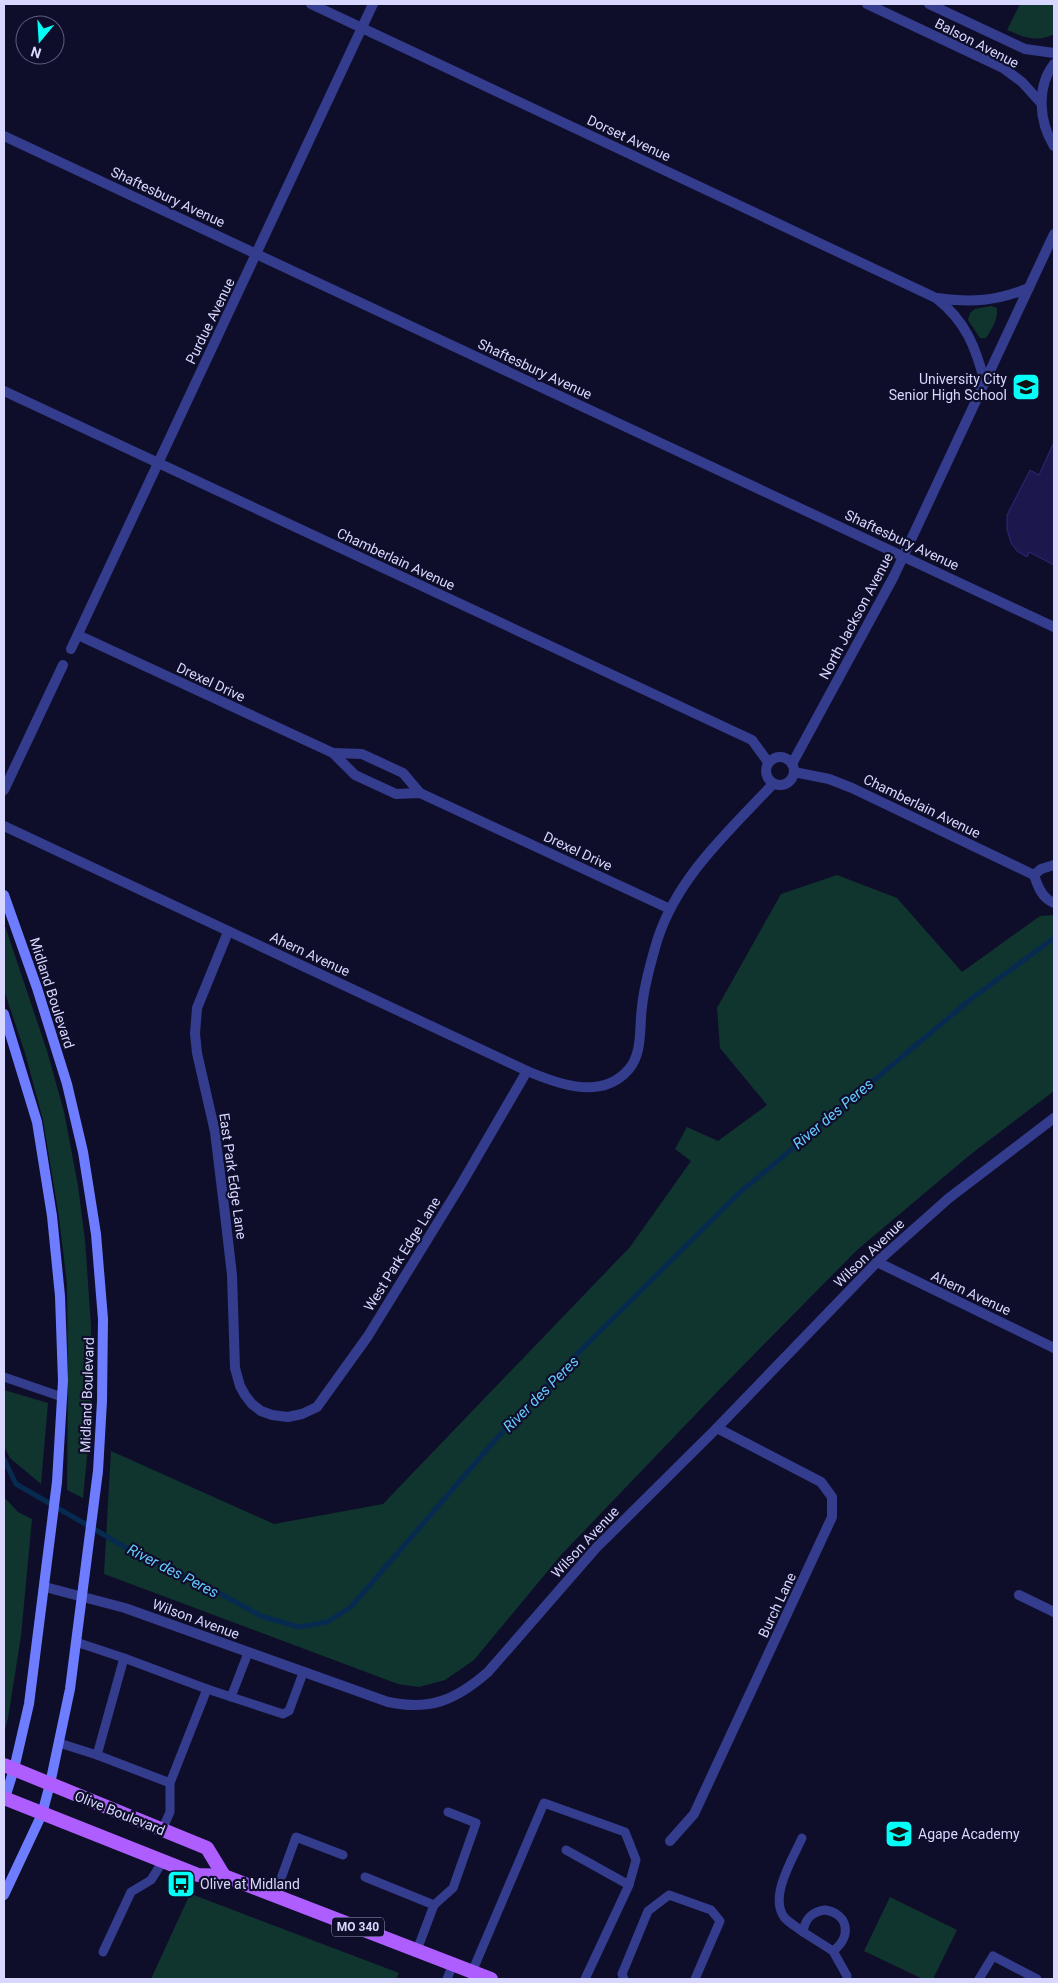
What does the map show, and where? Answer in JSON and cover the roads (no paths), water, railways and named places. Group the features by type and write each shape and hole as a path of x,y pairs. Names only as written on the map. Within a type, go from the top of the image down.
{"main road":[{"name":"Midland Boulevard","path":"4,895 37,988 67,1084 83,1152 96,1234 103,1319 102,1401 94,1504 70,1689 42,1814 4,1895"},
{"name":"Midland Boulevard","path":"4,1014 36,1122 52,1216 60,1296 62,1397 58,1482 29,1704 9,1767 4,1799"},
{"name":"Olive Boulevard","path":"9,1767 207,1848 224,1876"},
{"name":"Olive Boulevard","path":"4,1799 198,1875 224,1876 491,1979"}],"street":[{"name":"Dorset Avenue","path":"311,4 936,298 950,309 964,327 977,351 985,383"},
{"name":"Purdue Avenue","path":"71,649 373,4"},
{"name":"Balson Avenue","path":"867,4 1003,68 1022,82 1041,103"},
{"name":"Balson Avenue","path":"929,4 1025,49 1054,53"},
{"path":"1054,64 1044,85 1041,103 1043,121 1054,146"},
{"name":"Shaftesbury Avenue","path":"4,136 1054,627"},
{"name":"North Jackson Avenue","path":"793,768 903,556 1054,234"},
{"name":"Dorset Avenue","path":"936,298 963,302 986,300 1006,297 1028,288"},
{"name":"Chamberlain Avenue","path":"4,390 752,740 768,762"},
{"name":"Drexel Drive","path":"78,635 333,753 355,776 396,794 420,793"},
{"path":"4,790 63,665"},
{"name":"Drexel Drive","path":"333,753 362,754 403,773 420,793 670,909"},
{"path":"780,757 789,760 793,768 791,781 782,786 769,781 765,772 768,762 780,757"},
{"name":"Chamberlain Avenue","path":"793,768 852,788 1034,875"},
{"path":"670,909 706,855 773,784"},
{"name":"Ahern Avenue","path":"4,826 527,1071 554,1083 570,1086 588,1088 609,1083 626,1072 635,1059 638,1048 642,1007 657,940 670,909"},
{"path":"1054,865 1041,869 1034,875 1038,887 1046,899 1054,902"},
{"name":"East Park Edge Lane","path":"228,932 197,1008 195,1034 197,1053 215,1132 232,1275 236,1368 240,1386 245,1395 261,1411 272,1415"},
{"name":"West Park Edge Lane","path":"272,1415 288,1417 302,1414 317,1407 368,1336 459,1188 527,1071"},
{"name":"Wilson Avenue","path":"45,1587 125,1608 366,1696 407,1706 423,1706 442,1701 460,1693 488,1672 590,1554 716,1428 877,1262 949,1198 1054,1118"},
{"name":"Ahern Avenue","path":"877,1262 1054,1348"},
{"name":"Burch Lane","path":"670,1841 694,1814 832,1517 832,1497 821,1482 716,1428"},
{"path":"1019,1595 1054,1612"}],"lane":[{"path":"4,1377 62,1397"},
{"path":"76,1642 207,1689 284,1714 289,1711 303,1673"},
{"path":"231,1697 248,1652"},
{"path":"97,1755 124,1658"},
{"path":"162,1830 170,1812 170,1784 207,1689"},
{"path":"59,1742 170,1784"},
{"path":"472,1972 544,1803 625,1832 636,1860 629,1885 585,1979"},
{"path":"417,1950 434,1905 453,1888 476,1823 448,1812"},
{"path":"275,1895 296,1837 343,1855"},
{"path":"802,1838 780,1887 780,1903 784,1916 803,1932 833,1951 849,1978"},
{"path":"566,1850 629,1885"},
{"path":"103,1952 131,1892 151,1880 162,1861"},
{"path":"365,1877 434,1905"},
{"path":"624,1979 622,1974 648,1911 669,1895 711,1910 720,1921 696,1979"},
{"path":"803,1932 806,1919 818,1911 832,1911 843,1920 846,1934 839,1947 833,1951"},
{"path":"979,1979 993,1956 1037,1979"},
{"path":"446,1979 453,1964"}],"waterway":[{"name":"River des Peres","path":"4,1459 16,1484 132,1551 221,1594 261,1616 299,1627 327,1622 351,1607 496,1439 581,1350 738,1194 971,999 1054,938"}],"place":[{"name":"University City Senior High School","path":"1026,387"},
{"name":"Agape Academy","path":"899,1834"},
{"name":"Olive at Midland","path":"181,1884"}]}
